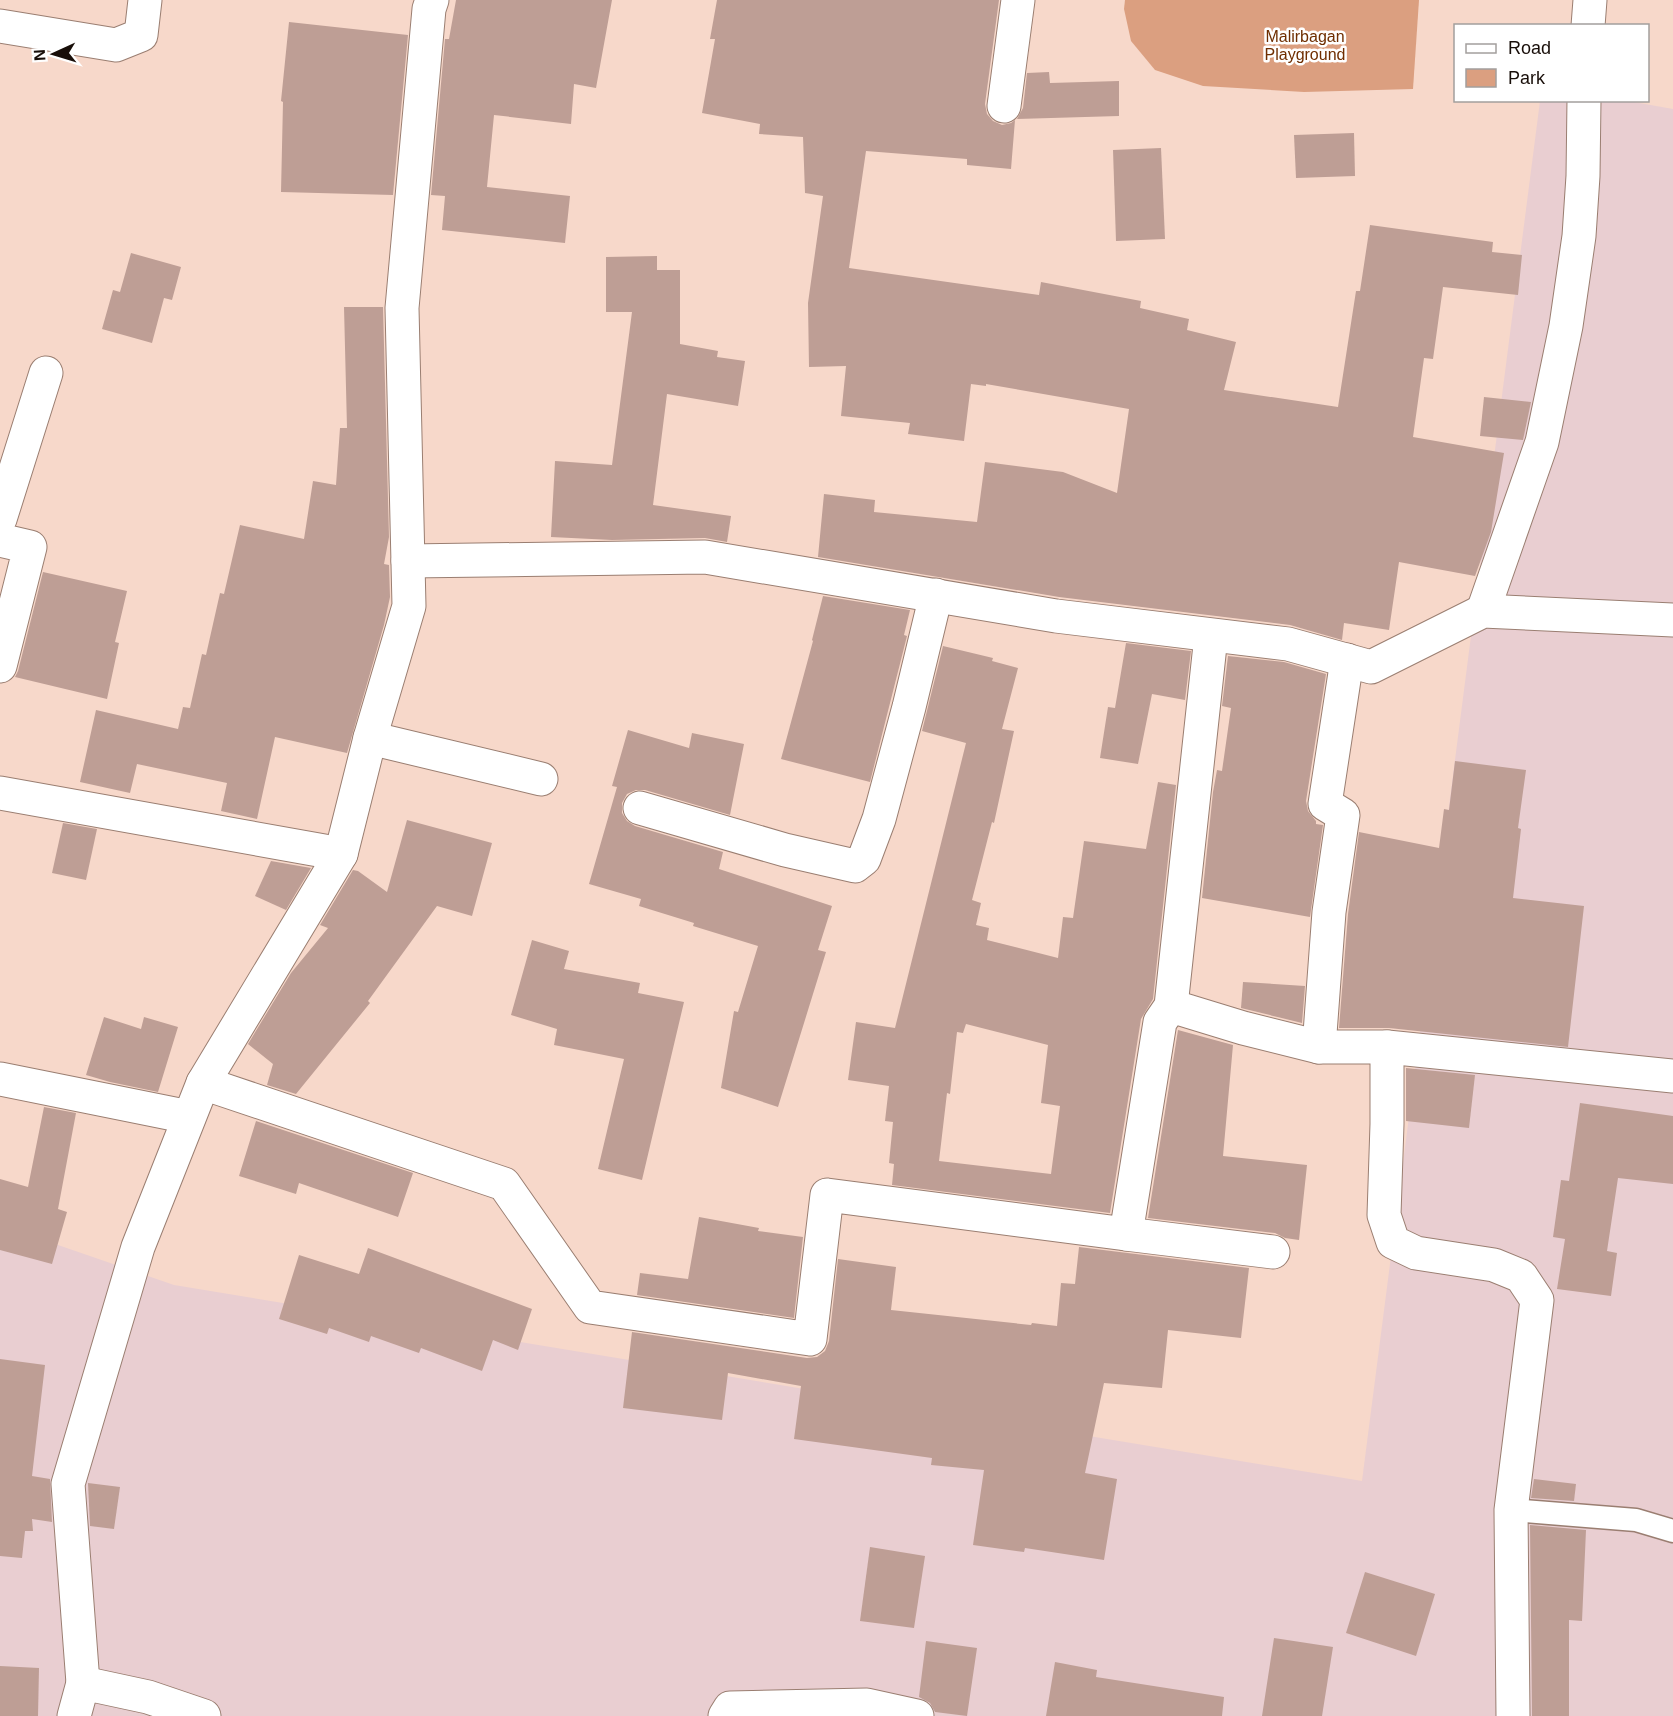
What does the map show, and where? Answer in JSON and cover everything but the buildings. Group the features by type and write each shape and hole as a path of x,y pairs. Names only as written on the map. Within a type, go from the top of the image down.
{"street":[{"path":"0,26 116,45 141,35 145,0"},
{"path":"74,1716 83,1683 68,1484 138,1247 203,1083 341,854 370,738 409,606 402,308 429,9 432,0"},
{"path":"1004,106 1018,0"},
{"path":"1588,24 1590,0"},
{"path":"1483,611 1542,442 1566,326 1579,236 1584,102"},
{"path":"0,519 46,373"},
{"path":"0,540 30,547 0,666"},
{"path":"408,561 705,557 1056,616 1288,644 1371,667 1483,611 1673,620"},
{"path":"640,808 785,850 855,866 864,859 879,819 936,596"},
{"path":"1126,1234 1160,1022 1171,1006 1211,636"},
{"path":"1319,1047 1329,912 1343,815 1324,804 1347,660"},
{"path":"370,738 541,778"},
{"path":"0,793 341,854"},
{"path":"1171,1006 1243,1028 1319,1047 1387,1047 1673,1076"},
{"path":"1387,1047 1384,1215 1393,1242 1416,1253 1494,1264 1521,1276 1537,1300 1511,1510 1513,1716"},
{"path":"0,1079 189,1117"},
{"path":"203,1083 504,1184 590,1306 810,1340 827,1194 1272,1252"},
{"path":"83,1683 148,1697 204,1716"},
{"path":"725,1716 730,1708 867,1705 917,1716"}],"lane":[{"path":"1511,1510 1636,1520 1673,1531"}],"shaded area":[{"path":"1540,102 1634,102 1673,109 1673,1716 0,1716 0,1225 174,1285 1362,1481"}],"green space":[{"name":"Malirbagan Playground","path":"1125,0 1419,0 1413,89 1304,92 1203,86 1155,70 1131,41 1124,9"}]}
